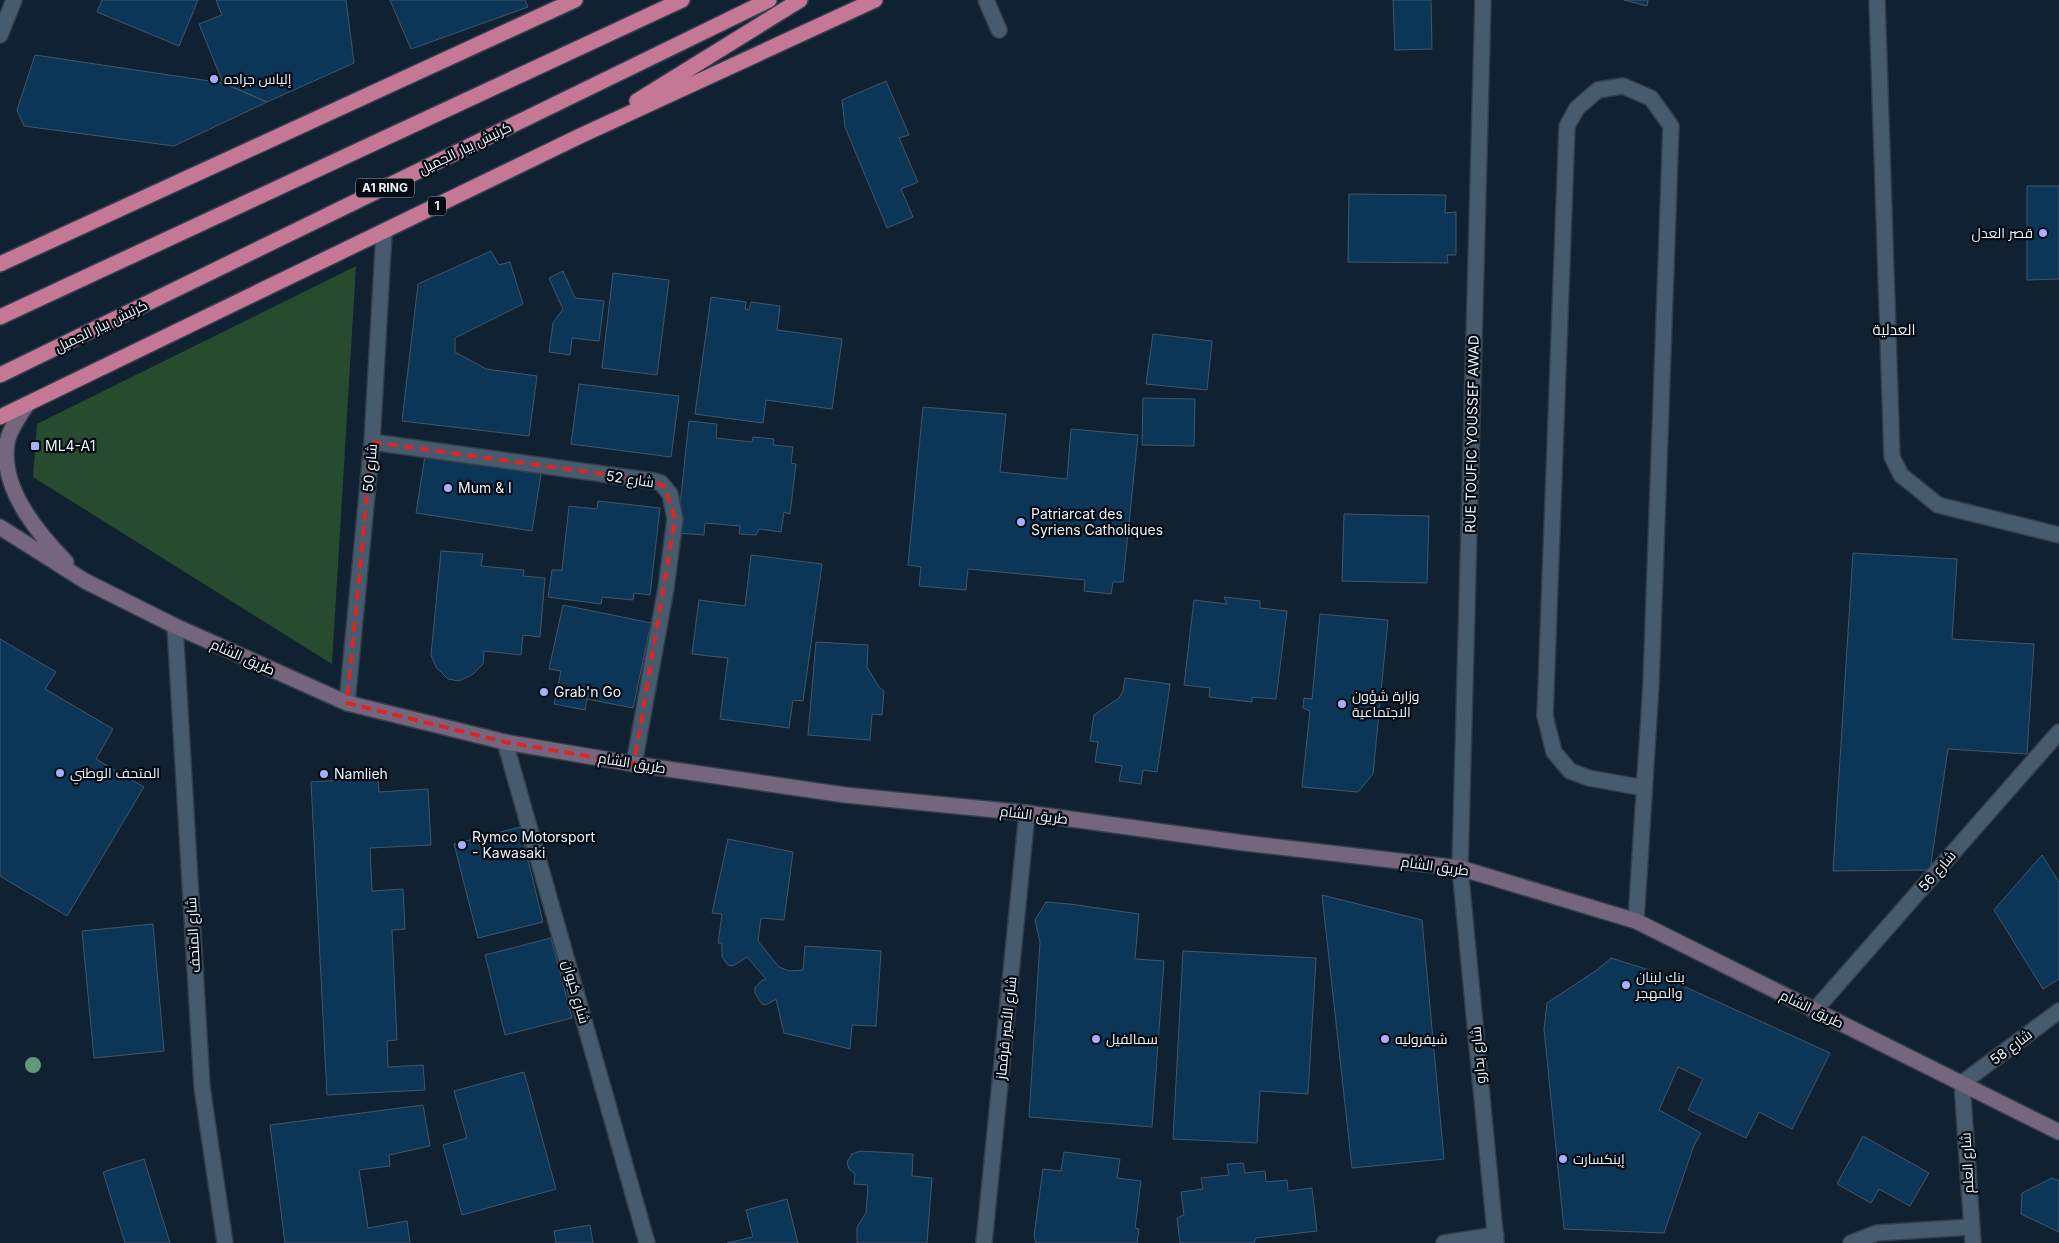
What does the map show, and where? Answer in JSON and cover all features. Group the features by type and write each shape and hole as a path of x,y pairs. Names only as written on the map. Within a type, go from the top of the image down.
{"highway":[{"path":"0,264 575,0"},
{"path":"0,317 682,0"},
{"name":"كرنيش بيار الجميل","path":"0,376 769,0"},
{"path":"580,136 800,0"},
{"name":"1","path":"0,417 580,136 875,0"}],"main road":[{"path":"26,406 7,442 7,470 16,495 34,525 51,547 85,582"},
{"name":"طريق الشام","path":"0,527 85,582 175,626 347,703 505,742 634,764 845,795 1027,813 1244,843 1460,868 1636,921 2059,1132"}],"street":[{"path":"0,35 14,0"},
{"path":"986,0 998,30"},
{"name":"RUE TOUFIC YOUSSEF AWAD","path":"1460,868 1483,0"},
{"path":"1877,0 1892,456 1901,476 1938,505 2059,535"},
{"path":"1636,921 1651,684 1671,126 1651,98 1623,86 1598,90 1577,108 1566,126 1545,716 1554,752 1570,771 1589,778 1644,788"},
{"name":"شارع 50","path":"347,703 372,442 384,232"},
{"name":"شارع 52","path":"372,442 654,481 665,487 670,494 675,519 666,588 634,764"},
{"name":"شارع المتحف","path":"175,626 202,1087 225,1243"},
{"name":"شارع 56","path":"1814,1011 2059,732"},
{"name":"شارع كيوان","path":"505,742 647,1243"},
{"name":"شارع الأمير قرقماز","path":"984,1243 1027,813"},
{"name":"شارع بدارو","path":"1460,868 1496,1239"},
{"name":"شارع 58","path":"1962,1083 2059,1011"},
{"name":"شارع العلم","path":"1962,1083 1973,1243"},
{"path":"1851,1243 1877,1233 1971,1227"},
{"path":"1444,1243 1496,1239"}],"highlighted area":[{"path":"372,442 654,481 665,487 675,519 634,764 505,742 347,703"}],"green space":[{"path":"356,266 332,664 33,477 37,424"}],"building":[{"path":"102,0 198,0 179,46 97,12"},
{"path":"216,0 346,0 354,63 267,102 223,83 199,24 222,15"},
{"path":"390,0 525,0 528,7 411,49"},
{"path":"1393,0 1431,0 1432,49 1395,50"},
{"path":"1624,0 1648,0 1647,6"},
{"path":"35,55 223,83 267,102 174,146 24,126 17,110"},
{"path":"886,81 909,135 899,138 918,182 901,189 913,217 887,228 845,127 842,100"},
{"name":"قصر العدل","path":"2027,186 2059,186 2059,279 2027,280"},
{"path":"1349,194 1446,195 1445,213 1456,212 1456,255 1447,255 1448,263 1348,262"},
{"path":"491,251 499,265 510,262 523,304 455,338 455,352 486,369 537,376 529,436 402,421 418,284"},
{"path":"563,271 575,298 604,301 599,341 572,338 570,355 549,352 553,323 563,309 549,278"},
{"path":"613,273 669,280 657,375 602,368"},
{"path":"711,297 746,302 745,309 749,310 751,302 780,306 777,330 842,339 832,409 766,400 763,423 695,414"},
{"path":"1153,334 1212,341 1207,390 1146,384"},
{"path":"579,384 679,396 671,457 571,444"},
{"path":"1143,398 1195,399 1194,446 1142,445"},
{"name":"Patriarcat des Syriens Catholiques","path":"923,407 1006,414 1000,472 1067,479 1071,429 1138,435 1123,582 1113,582 1111,594 1084,591 1085,580 968,569 966,590 919,586 921,567 908,565"},
{"path":"689,421 717,424 716,438 752,442 753,437 774,439 773,445 793,447 791,463 796,464 790,514 784,512 781,532 759,529 756,535 739,534 740,526 705,523 704,535 677,533"},
{"path":"425,456 541,474 532,531 416,513"},
{"path":"598,501 660,508 650,595 634,593 633,600 602,597 601,604 548,597 552,570 562,570 569,506 597,509"},
{"path":"1344,514 1429,516 1427,583 1342,581"},
{"path":"441,551 483,554 481,566 524,570 523,576 545,578 540,637 523,635 521,655 484,651 483,664 473,674 459,681 448,679 436,667 431,655"},
{"path":"1853,553 1957,559 1952,639 2034,644 2027,754 1948,749 1930,870 1833,871"},
{"path":"751,555 822,564 803,701 793,700 789,728 720,719 728,658 692,654 699,600 745,606"},
{"path":"1224,597 1260,601 1260,608 1287,611 1276,699 1252,697 1252,702 1209,697 1210,688 1184,685 1194,600 1227,604"},
{"path":"563,605 651,623 633,708 587,699 585,710 554,704 561,671 549,669"},
{"name":"وزارة شؤون الاجتماعية","path":"1320,614 1388,620 1373,774 1358,792 1302,787 1310,711 1303,708 1304,698 1312,699"},
{"name":"المتحف الوطني","path":"0,639 56,672 45,689 113,729 96,759 144,787 67,916 0,876"},
{"path":"816,642 868,645 867,667 879,687 884,691 882,715 872,714 870,740 808,735"},
{"path":"1125,678 1170,684 1157,772 1143,770 1141,784 1119,781 1122,766 1095,762 1098,742 1090,741 1094,715 1119,698 1123,691"},
{"path":"378,778 379,792 428,789 431,845 370,848 372,891 403,889 405,929 392,930 397,1040 387,1041 388,1067 423,1065 425,1090 327,1095 311,782"},
{"path":"520,827 543,922 478,938 454,844"},
{"path":"728,839 793,852 784,920 761,918 758,941 779,967 789,971 803,970 805,946 881,951 876,1026 852,1025 850,1049 784,1033 776,999 766,1005 762,1004 755,993 755,988 761,981 766,979 747,957 733,966 728,965 722,957 722,943 718,943 722,914 712,913"},
{"path":"2042,855 2059,882 2059,979 2043,989 1994,910"},
{"name":"شيفروليه","path":"1322,895 1422,920 1444,1159 1352,1168"},
{"name":"سمالفيل","path":"1046,902 1139,914 1135,959 1164,961 1152,1127 1029,1117 1040,942 1035,920"},
{"path":"153,924 164,1051 94,1058 82,931"},
{"path":"551,938 572,1018 505,1035 485,955"},
{"path":"1183,951 1316,958 1308,1094 1260,1091 1257,1143 1173,1139"},
{"path":"1611,958 1646,969 1830,1053 1792,1129 1759,1112 1746,1138 1688,1110 1703,1079 1678,1067 1659,1110 1701,1133 1694,1145 1664,1233 1564,1229 1544,1029 1547,1003 1597,970"},
{"path":"524,1072 556,1189 462,1215 443,1145 467,1138 454,1091"},
{"path":"423,1105 430,1146 389,1155 390,1166 359,1170 368,1228 407,1221 410,1243 285,1243 270,1125"},
{"path":"1863,1136 1929,1173 1910,1206 1879,1189 1871,1203 1837,1184"},
{"path":"860,1151 913,1154 912,1176 932,1178 927,1243 857,1243 857,1227 866,1213 868,1185 854,1184 855,1174 849,1169 847,1162 852,1154"},
{"path":"1064,1152 1120,1159 1117,1178 1141,1181 1135,1228 1139,1229 1137,1243 1036,1243 1034,1236 1043,1169 1061,1171"},
{"path":"144,1159 170,1243 125,1243 103,1172"},
{"path":"1243,1163 1245,1173 1265,1171 1266,1182 1287,1180 1288,1191 1312,1188 1317,1231 1256,1238 1254,1243 1180,1243 1177,1218 1184,1215 1181,1192 1203,1189 1201,1178 1229,1175 1227,1164"},
{"path":"2052,1178 2059,1181 2059,1232 2021,1214 2022,1193"},
{"path":"787,1199 798,1243 727,1243 753,1237 746,1210"},
{"path":"590,1225 593,1243 556,1243 554,1231"}],"place":[{"name":"إلياس جراده","path":"214,79"},
{"name":"قصر العدل","path":"2043,233"},
{"name":"ML4-A1","path":"35,446"},
{"name":"Mum & I","path":"448,488"},
{"name":"Patriarcat des Syriens Catholiques","path":"1021,522"},
{"name":"Grab'n Go","path":"544,692"},
{"name":"وزارة شؤون الاجتماعية","path":"1342,704"},
{"name":"المتحف الوطني","path":"60,773"},
{"name":"Namlieh","path":"324,774"},
{"name":"Rymco Motorsport - Kawasaki","path":"462,845"},
{"name":"بنك لبنان والمهجر","path":"1626,985"},
{"name":"سمالفيل","path":"1096,1039"},
{"name":"شيفروليه","path":"1385,1039"},
{"name":"إينكسارت","path":"1563,1159"}],"district":[{"name":"العدلية","path":"1894,330"}]}
